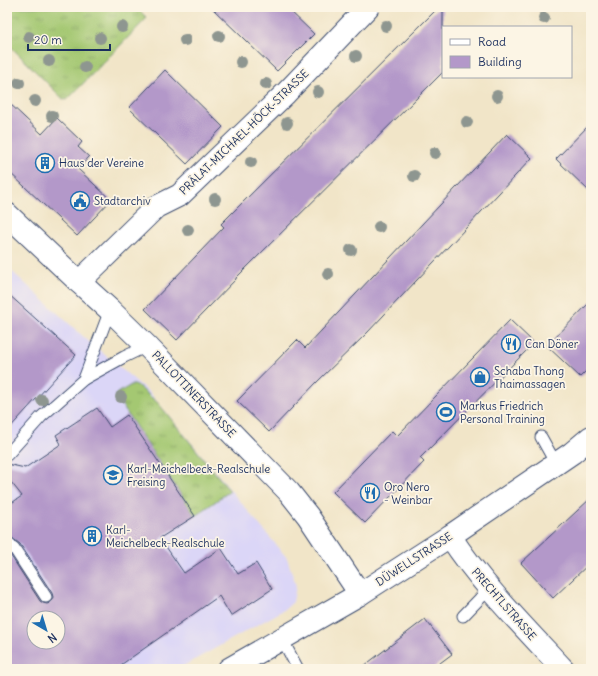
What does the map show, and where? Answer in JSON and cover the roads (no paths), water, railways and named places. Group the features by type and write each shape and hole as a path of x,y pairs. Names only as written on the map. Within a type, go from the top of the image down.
{"street":[{"name":"PRÄLAT-MICHAEL-HÖCK-STRASSE","path":"79,282 156,207 180,195 286,93 368,7"},
{"name":"PALLOTTINERSTRASSE","path":"7,214 147,346 289,492 308,516 360,594"},
{"name":"DÜWELLSTRASSE","path":"238,667 282,639 360,594 450,536 572,453 591,437"},
{"name":"PRECHTLSTRASSE","path":"450,536 462,554 511,613 563,669"}],"lane":[{"path":"84,379 110,310"},
{"path":"7,455 41,417 84,379 147,346"},
{"path":"541,437 556,464"},
{"path":"7,543 14,548 46,597"},
{"path":"463,616 490,588"},
{"path":"282,639 298,669"}],"place":[{"name":"Haus der Vereine","path":"45,163"},
{"name":"Stadtarchiv","path":"80,201"},
{"name":"Can Döner","path":"511,344"},
{"name":"Schaba Thong Thaimassagen","path":"480,377"},
{"name":"Markus Friedrich Personal Training","path":"446,412"},
{"name":"Karl-Meichelbeck-Realschule Freising","path":"113,475"},
{"name":"Oro Nero - Weinbar","path":"370,493"},
{"name":"Karl- Meichelbeck-Realschule","path":"92,536"}]}
